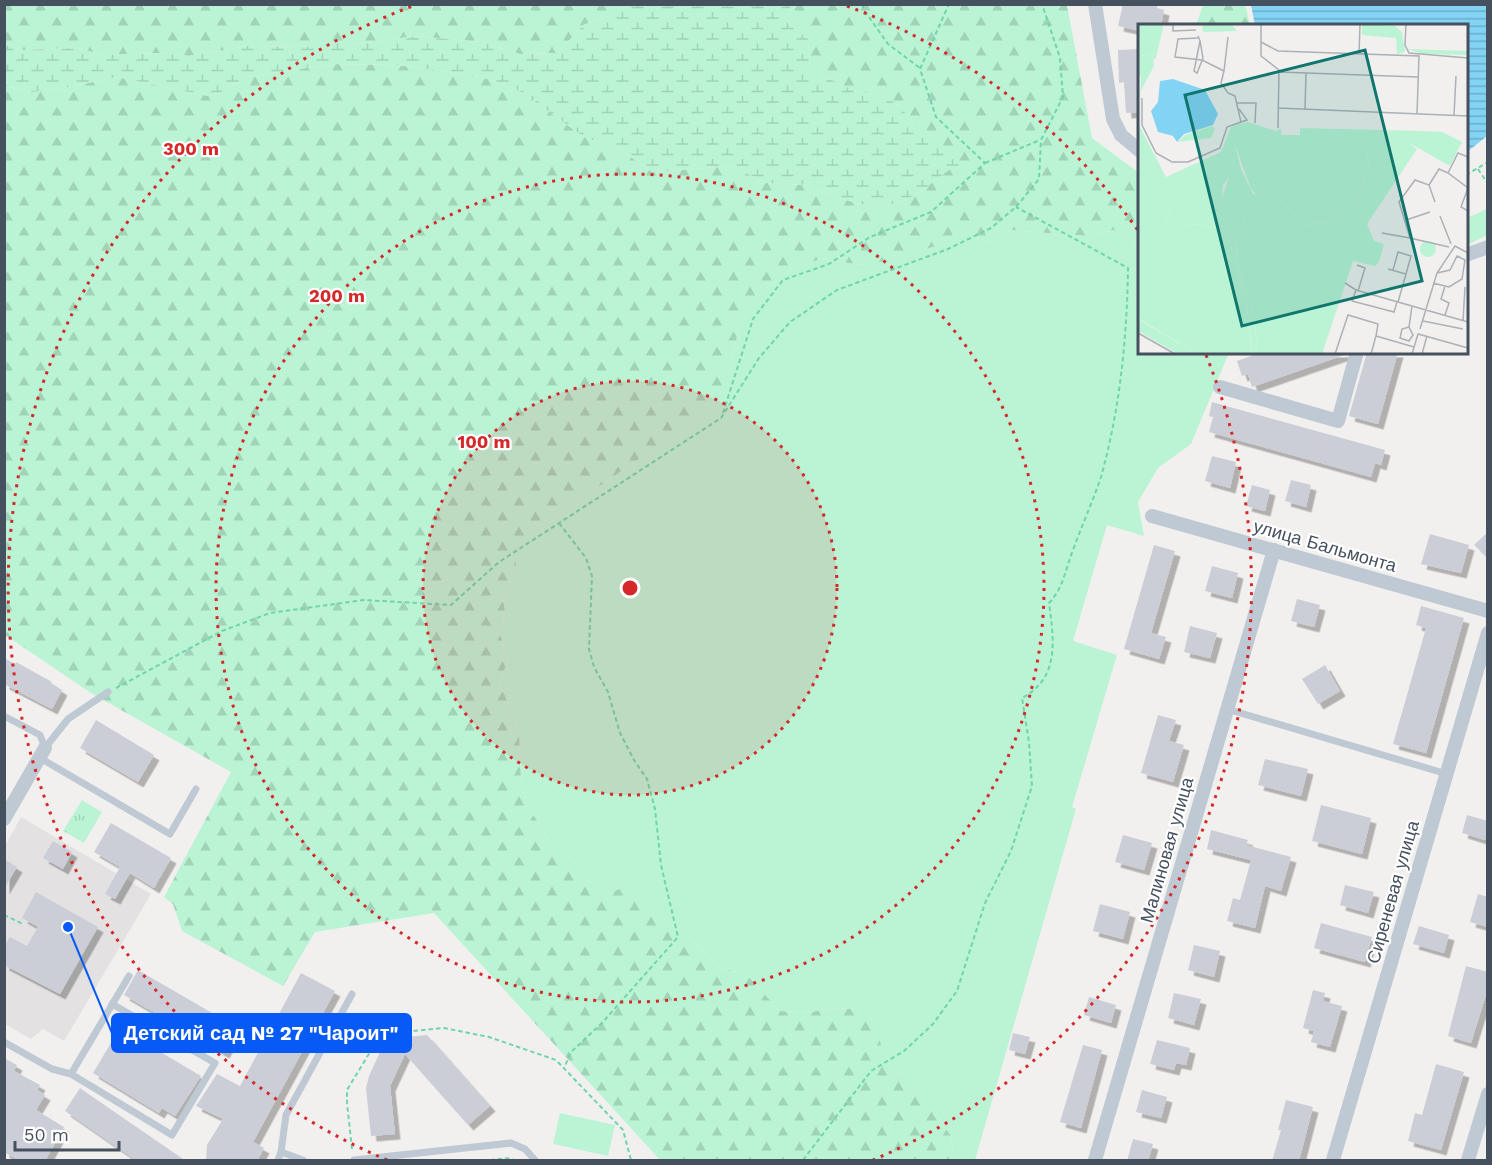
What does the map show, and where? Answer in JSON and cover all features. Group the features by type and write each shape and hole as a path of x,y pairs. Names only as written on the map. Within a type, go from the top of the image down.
{"street":[{"path":"1095,4 1113,119 1121,135 1138,149"},
{"path":"1468,255 1488,247"},
{"path":"1220,387 1338,421 1356,354"},
{"name":"улица Бальмонта","path":"1152,516 1488,611"},
{"name":"Малиновая улица","path":"1095,1161 1274,550"},
{"name":"Сиреневая улица","path":"1334,1161 1488,633"},
{"path":"4,819 42,753"},
{"path":"1468,1161 1483,1125 1488,1094"}],"lane":[{"path":"42,753 68,719 108,692"},
{"path":"1227,709 1447,774"},
{"path":"4,716 40,735 42,753"},
{"path":"42,753 170,834 196,789"},
{"path":"71,1074 129,976"},
{"path":"278,1161 286,1115 352,994"},
{"path":"4,1042 52,1069 71,1074 172,1135 215,1063 112,1004"},
{"path":"354,1161 511,1143 525,1149 535,1161"},
{"path":"281,1152 303,1161"}],"path":[{"path":"862,4 888,44 921,69 936,117 985,164"},
{"path":"921,69 949,4"},
{"path":"108,692 222,631 270,613 364,600 451,605 499,562 721,418 759,358 790,322 837,290 948,249 991,228 1016,207 1039,179 1041,140 1063,97 1060,58 1042,4"},
{"path":"721,418 753,320 783,280 829,264 870,237 931,212 985,164 1041,140"},
{"path":"1468,174 1488,162"},
{"path":"1478,169 1488,184"},
{"path":"803,1161 871,1071 904,1051 933,1024 957,991 985,903 1011,851 1032,786 1029,742 1022,698 1030,694 1046,678 1054,643 1049,603 1058,593 1100,478 1114,420 1128,315 1128,268 1016,207"},
{"path":"559,523 586,558 592,576 589,649 594,667 608,692 620,733 634,760 647,778 655,809 661,865 678,937 609,1016 571,1052 564,1068"},
{"path":"4,915 22,924"},
{"path":"352,1149 347,1090 381,1034 444,1028 489,1037 556,1060 623,1130 631,1161"},
{"path":"490,1161 511,1158 513,1161"}],"shaded area":[{"path":"21,817 151,894 64,1041 43,1029 31,1039 5,1024 5,846"}],"green space":[{"path":"628,4 791,5 787,22 808,39 810,70 853,90 890,99 967,168 949,170 916,195 880,209 842,199 807,185 766,183 732,166 652,172 621,150 584,137 520,91 482,77 397,65 332,64 247,77 220,93 208,96 117,77 59,89 31,92 5,86 5,45 22,50 76,48 104,55 160,53 189,56 247,46 304,47 332,42 359,44 415,36 482,42 520,54 558,53 583,25 609,16"},
{"path":"1245,4 1250,24 1196,24 1203,5"},
{"path":"4,5 628,5 609,16 583,25 558,53 520,54 482,42 415,36 359,44 332,42 304,47 247,46 189,56 160,53 104,55 76,48 22,50 5,45"},
{"path":"791,5 1067,5 1092,138 1138,172 1138,249 1114,230 1086,236 1011,230 989,242 960,229 939,245 891,260 862,265 821,259 790,269 760,294 739,328 721,391 703,418 576,502 516,548 516,575 503,596 505,612 500,634 508,659 500,683 519,731 521,780 526,805 552,847 573,860 588,880 607,894 630,885 649,899 664,919 686,935 721,968 746,974 780,1011 806,1013 831,1008 855,1009 876,1024 882,1049 895,1071 918,1082 935,1104 940,1121 951,1136 953,1153 951,1160 660,1160 434,913 315,932 283,986 182,931 173,904 164,897 231,772 91,693 5,635 4,86 31,92 59,89 117,77 208,96 220,93 247,77 332,64 397,65 482,77 520,91 584,137 621,150 652,172 732,166 766,183 807,185 842,199 880,209 916,195 949,169 966,168 890,99 853,90 810,70 808,39 787,22"},
{"path":"1487,209 1487,235 1468,244 1468,218"},
{"path":"960,228 989,242 1011,230 1086,236 1114,230 1138,249 1138,354 1229,354 1191,444 1158,468 1138,502 1144,536 1107,525 1073,641 1117,655 1072,807 1076,809 975,1160 951,1160 953,1152 951,1136 940,1121 935,1104 918,1082 895,1071 882,1049 875,1024 854,1009 831,1008 806,1013 780,1011 746,974 721,968 686,935 664,919 649,899 607,894 588,880 573,860 552,847 526,805 521,780 519,731 500,683 508,659 500,634 505,612 503,596 516,575 515,548 576,502 703,418 731,362 739,328 760,294 790,269 821,259 862,265 939,245"},
{"path":"82,800 102,812 84,843 63,831"},
{"path":"560,1113 615,1125 608,1156 553,1144"}],"water":[{"path":"1251,5 1487,5 1487,136 1468,151 1468,24 1255,24"}],"building":[{"path":"1123,4 1158,4 1157,8 1164,10 1161,24 1138,24 1138,31 1118,26"},
{"path":"1138,49 1138,112 1126,113 1124,82 1119,83 1118,50"},
{"path":"1256,354 1347,354 1252,387 1248,374 1242,376 1237,361"},
{"path":"1366,354 1397,354 1378,424 1349,416"},
{"path":"1212,402 1385,450 1381,465 1375,463 1371,477 1209,432 1213,417 1209,416"},
{"path":"1212,456 1236,462 1230,488 1205,481"},
{"path":"1291,480 1311,485 1306,507 1285,501"},
{"path":"1252,485 1270,490 1265,511 1246,506"},
{"path":"1488,532 1488,558 1474,545"},
{"path":"1430,534 1469,545 1461,573 1421,564"},
{"path":"1154,545 1175,551 1151,633 1166,637 1159,659 1124,649"},
{"path":"1212,566 1238,573 1232,598 1205,591"},
{"path":"1297,599 1320,605 1314,627 1291,621"},
{"path":"1421,606 1464,618 1426,753 1393,744 1426,628 1416,625"},
{"path":"1190,626 1217,633 1210,658 1184,652"},
{"path":"4,658 15,664 16,662 62,690 52,709 4,684"},
{"path":"1325,665 1340,691 1318,704 1302,679"},
{"path":"1158,715 1176,720 1169,741 1184,745 1173,782 1141,773"},
{"path":"96,720 154,755 138,782 80,748"},
{"path":"1265,759 1308,769 1301,796 1258,785"},
{"path":"1321,805 1371,818 1362,854 1312,841"},
{"path":"1467,815 1488,821 1485,840 1462,833"},
{"path":"111,823 171,858 154,888 130,873 115,899 105,894 120,867 94,852"},
{"path":"1211,830 1248,840 1246,845 1291,857 1281,891 1265,886 1255,928 1227,921 1233,898 1240,900 1251,860 1207,849"},
{"path":"1123,835 1152,843 1144,870 1115,862"},
{"path":"53,841 72,852 63,869 43,858"},
{"path":"4,859 17,867 4,889"},
{"path":"1345,885 1374,892 1368,913 1340,905"},
{"path":"36,892 98,927 60,994 4,965 4,946 10,937 27,946 38,927 22,918"},
{"path":"1478,894 1488,897 1488,927 1470,922"},
{"path":"1100,904 1130,912 1123,939 1093,931"},
{"path":"1321,923 1372,937 1365,962 1314,948"},
{"path":"1419,926 1449,935 1444,953 1413,944"},
{"path":"1194,945 1220,951 1214,977 1188,970"},
{"path":"1466,966 1488,972 1488,988 1471,1043 1448,1036"},
{"path":"138,970 238,1028 224,1053 124,995"},
{"path":"301,973 335,991 253,1142 264,1148 257,1161 206,1161 207,1145 223,1119 196,1106 217,1074 240,1086"},
{"path":"1313,990 1325,993 1323,1001 1342,1006 1330,1047 1311,1042 1314,1031 1303,1028"},
{"path":"1174,993 1201,999 1194,1025 1168,1018"},
{"path":"1089,997 1116,1005 1111,1023 1084,1015"},
{"path":"120,1028 201,1076 175,1116 162,1108 159,1113 93,1073"},
{"path":"1013,1033 1030,1037 1025,1054 1009,1050"},
{"path":"427,1035 490,1106 468,1125 405,1054 390,1086 395,1134 371,1136 366,1088 386,1039"},
{"path":"1157,1040 1190,1048 1186,1065 1176,1063 1174,1070 1150,1064"},
{"path":"1083,1045 1102,1050 1081,1128 1060,1122"},
{"path":"4,1058 17,1065 14,1071 40,1085 37,1090 45,1095 36,1110 64,1127 45,1161 20,1161 4,1152"},
{"path":"1436,1064 1464,1072 1441,1150 1408,1141 1415,1113 1422,1115"},
{"path":"80,1088 186,1161 137,1161 65,1111"},
{"path":"1142,1090 1167,1097 1161,1118 1136,1112"},
{"path":"1286,1100 1313,1107 1299,1161 1272,1161 1281,1130 1278,1130"},
{"path":"1133,1139 1153,1144 1148,1161 1127,1161"}],"place":[{"name":"Детский сад № 27 \"Чароит\"","path":"68,927"}]}
